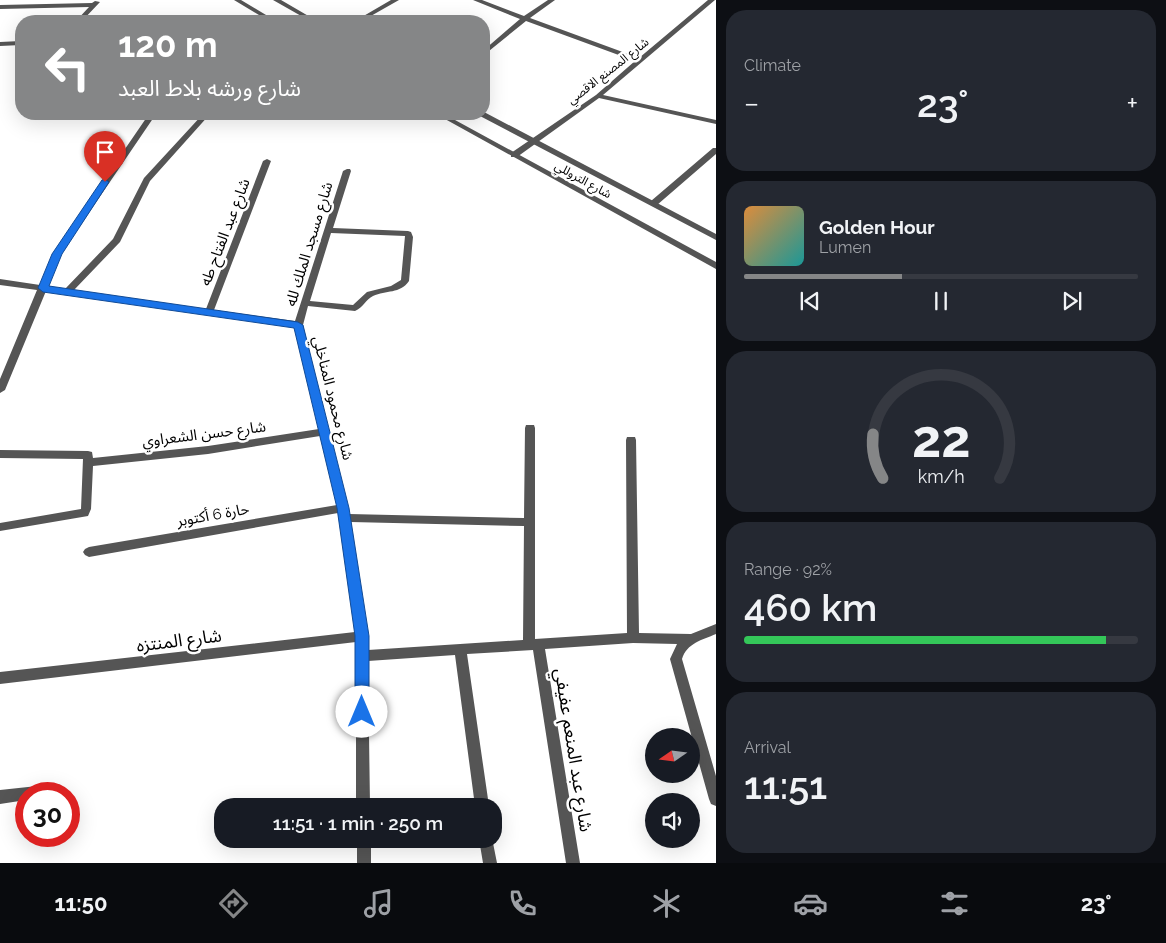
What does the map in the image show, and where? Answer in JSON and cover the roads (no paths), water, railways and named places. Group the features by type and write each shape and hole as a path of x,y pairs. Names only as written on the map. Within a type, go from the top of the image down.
{"street":[{"path":"237,0 263,15"},
{"path":"276,0 303,15"},
{"path":"369,15 396,0"},
{"path":"476,0 641,61"},
{"path":"490,48 525,18 552,0"},
{"name":"شارع المصنع الاقصي","path":"514,154 598,96 712,0"},
{"path":"0,7 38,3 96,2"},
{"path":"84,15 96,2"},
{"path":"0,44 15,43"},
{"path":"598,96 716,122"},
{"name":"شارع التروللي","path":"490,118 716,236"},
{"path":"0,390 57,254 148,120"},
{"path":"68,292 116,240 147,180 202,120"},
{"name":"شارع التروللي","path":"450,120 716,266"},
{"path":"654,203 716,150"},
{"name":"شارع عبد الفتاح طه","path":"210,312 266,161"},
{"name":"شارع مسجد الملك لله","path":"298,325 347,171"},
{"path":"305,303 354,308 367,296 398,288 405,281 410,237 408,234 328,230"},
{"path":"0,282 298,325"},
{"name":"شارع محمود المناخلي","path":"298,325 343,513 362,636 363,798"},
{"name":"شارع عبد المنعم عفيفي","path":"530,428 530,522 534,644 573,863"},
{"name":"شارع حسن الشعراوي","path":"87,463 208,450 325,432"},
{"path":"631,440 633,638"},
{"path":"0,454 87,454 86,509 84,513 0,526"},
{"name":"حارة 6 أكتوبر","path":"89,552 343,513 530,522"},
{"path":"716,629 682,643 676,658 716,799"},
{"name":"شارع المنتزه","path":"0,678 362,636"},
{"path":"362,656 633,638 690,639"},
{"path":"460,649 481,798"},
{"path":"0,797 15,795"},
{"path":"364,848 364,863"},
{"path":"488,848 490,863"}]}
